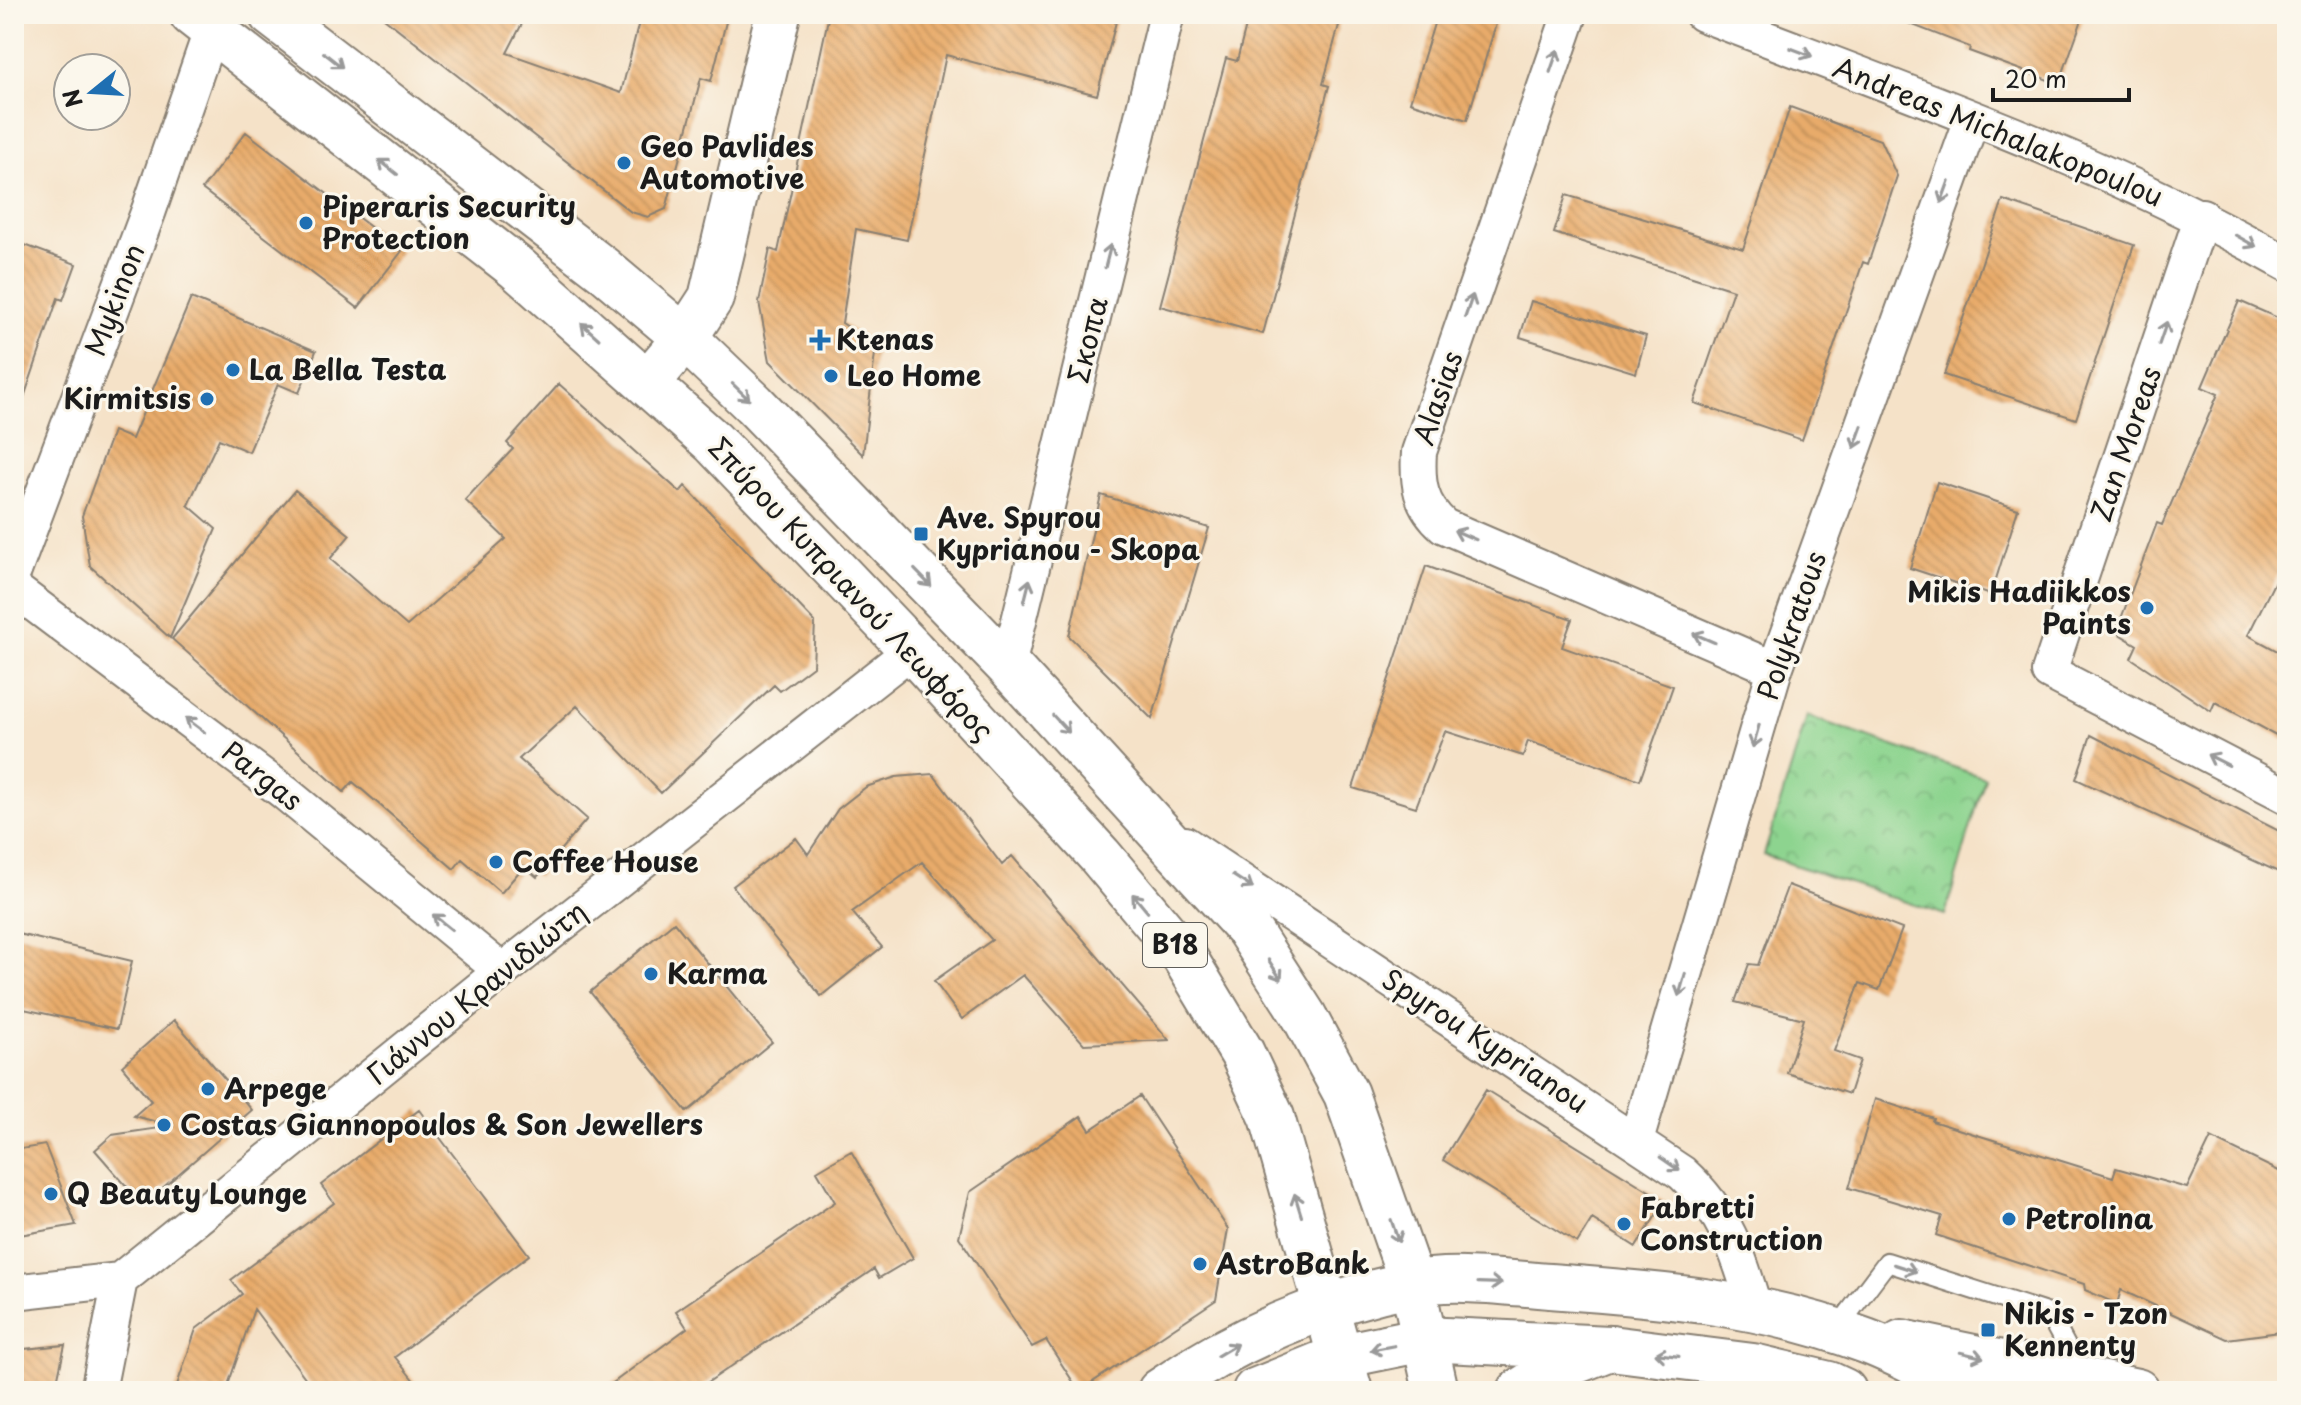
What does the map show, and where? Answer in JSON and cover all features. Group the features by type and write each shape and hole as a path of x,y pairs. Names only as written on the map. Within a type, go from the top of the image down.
{"main road":[{"name":"Σπύρου Κυπριανού Λεωφόρος","path":"271,14 603,269 685,338 754,404 1008,666 1154,824 1248,929 1304,1016 1346,1094 1412,1283"},
{"path":"648,382 685,338 711,298 778,14"},
{"name":"Σπύρου Κυπριανού Λεωφόρος","path":"202,21 517,268 713,442 912,650 1100,856 1183,955 1242,1053 1272,1117 1328,1306"},
{"path":"1160,1391 1240,1342 1328,1306 1412,1283 1463,1282 1709,1299 1851,1336 1929,1345 2137,1391"},
{"name":"B18","path":"1412,1283 1436,1391"},
{"name":"B18","path":"1328,1306 1345,1374"},
{"path":"1851,1336 1970,1391"},
{"path":"1255,1391 1345,1374 1424,1339 1610,1348 1753,1366 1829,1384 1844,1391"},
{"path":"1520,1391 1551,1371 1610,1348"}],"street":[{"name":"Σκοπα","path":"1008,666 1167,14"},
{"name":"Alasias","path":"1570,14 1419,452 1417,477 1423,503 1444,526 1775,669"},
{"name":"Andreas Michalakopoulou","path":"1702,14 1972,119 2202,216 2287,264"},
{"name":"Mykinon","path":"14,571 149,210 202,21"},
{"name":"Polykratous","path":"1636,1141 1775,669 1972,119"},
{"name":"Zan Moreas","path":"2202,216 2049,672 2287,796"},
{"name":"Pargas","path":"14,589 284,792 502,971"},
{"name":"Γιάννου Κρανιδιώτη","path":"120,1280 502,971 912,650"},
{"name":"Spyrou Kyprianou","path":"1154,824 1682,1173 1713,1203 1732,1240 1755,1310"},
{"path":"14,1292 120,1280 98,1391"}],"lane":[{"path":"1851,1336 1887,1262 2049,1314 2084,1379"}],"green space":[{"path":"1807,716 1985,778 1945,915 1764,855"}],"building":[{"path":"379,14 527,14 507,53 621,93 641,14 728,14 711,81 701,78 666,209 648,217 631,212"},
{"path":"829,14 1118,14 1097,95 946,55 907,240 856,229 842,323 876,345 863,455 770,361 759,302 770,249 778,252"},
{"path":"1249,14 1342,14 1323,84 1329,86 1263,334 1160,306 1226,58 1237,61"},
{"path":"1437,14 1499,14 1467,120 1410,102"},
{"path":"1893,14 2084,14 2059,84 1969,51 1970,47 1892,17"},
{"path":"1790,107 1880,140 1897,176 1868,264 1863,262 1802,440 1694,403 1733,290 1554,233 1566,195 1743,249"},
{"name":"Piperaris Security Protection","path":"246,132 402,251 358,308 202,189"},
{"path":"2003,200 2134,245 2076,419 1944,375"},
{"path":"14,241 76,264 63,300 58,298 20,409 14,408"},
{"path":"191,298 316,351 299,393 278,384 249,452 219,439 188,505 216,529 170,638 90,566 82,516 113,431 132,439"},
{"path":"1531,301 1646,336 1636,373 1520,337"},
{"path":"2239,301 2287,322 2287,557 2248,635 2287,656 2287,741 2215,702 2211,711 2131,658 2137,645 2116,632 2157,523 2162,525 2218,394 2202,387"},
{"path":"559,384 680,492 685,486 815,622 813,666 780,691 774,685 661,793 577,706 519,759 587,819 537,877 524,866 501,893 462,859 454,869 353,782 344,792 172,639 295,490 350,535 330,559 407,626 506,539 465,500 513,449 507,443"},
{"path":"1937,482 2018,509 1991,595 1910,568"},
{"path":"1101,495 1209,528 1152,719 1069,636"},
{"path":"1426,566 1572,619 1562,647 1673,686 1640,780 1528,741 1523,756 1445,731 1416,807 1353,788"},
{"path":"2091,735 2287,835 2287,876 2076,779"},
{"path":"933,774 1002,865 1012,856 1169,1040 1084,1044 1023,975 962,1019 934,981 992,940 922,862 852,912 882,947 821,996 733,886 796,838 808,854 838,809 866,787 896,777"},
{"path":"1788,885 1902,929 1879,990 1860,983 1834,1051 1860,1060 1849,1094 1787,1073 1804,1019 1735,1002 1749,964 1758,965"},
{"path":"674,922 772,1042 687,1112 590,992"},
{"path":"14,933 132,961 117,1029 14,1007"},
{"path":"174,1020 252,1110 143,1205 95,1150 112,1135 173,1126 134,1116 151,1101 122,1066"},
{"path":"1486,1090 1665,1201 1636,1247 1592,1219 1577,1243 1443,1160"},
{"path":"1140,1096 1228,1229 1216,1300 1079,1391 1046,1340 1032,1347 959,1237 970,1192 1081,1116 1090,1130"},
{"path":"1875,1099 1933,1118 1932,1121 2113,1177 2116,1168 2187,1188 2211,1138 2287,1175 2287,1331 2227,1339 2121,1290 2117,1304 2085,1290 2084,1284 1936,1235 1942,1216 1849,1188"},
{"path":"419,1110 529,1255 395,1357 422,1391 315,1391 254,1309 226,1391 175,1391 196,1329 242,1294 231,1280 334,1203 321,1185"},
{"path":"45,1145 76,1225 14,1236 14,1150"},
{"path":"851,1151 913,1258 879,1278 874,1269 695,1391 602,1391 687,1328 676,1311 835,1202 817,1171"},
{"path":"65,1345 55,1391 14,1391 14,1350"}],"place":[{"name":"Geo Pavlides Automotive","path":"624,163"},
{"name":"Piperaris Security Protection","path":"306,223"},
{"name":"Ktenas","path":"820,340"},
{"name":"La Bella Testa","path":"233,370"},
{"name":"Leo Home","path":"831,376"},
{"name":"Kirmitsis","path":"207,399"},
{"name":"Ave. Spyrou Kyprianou - Skopa","path":"921,534"},
{"name":"Mikis Hadiikkos Paints","path":"2147,608"},
{"name":"Coffee House","path":"496,862"},
{"name":"Karma","path":"651,974"},
{"name":"Arpege","path":"208,1089"},
{"name":"Costas Giannopoulos & Son Jewellers","path":"164,1125"},
{"name":"Q Beauty Lounge","path":"51,1194"},
{"name":"Petrolina","path":"2009,1219"},
{"name":"Fabretti Construction","path":"1624,1224"},
{"name":"AstroBank","path":"1200,1264"},
{"name":"Nikis - Tzon Kennenty","path":"1988,1330"}]}
